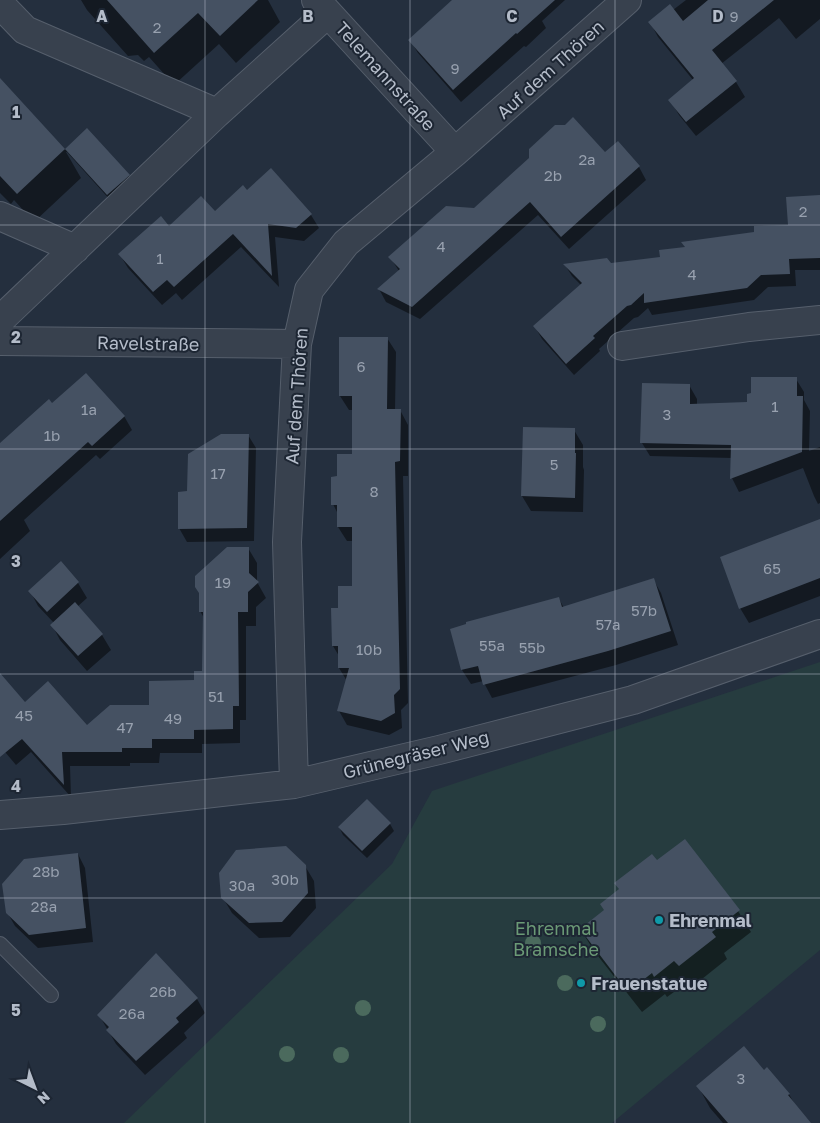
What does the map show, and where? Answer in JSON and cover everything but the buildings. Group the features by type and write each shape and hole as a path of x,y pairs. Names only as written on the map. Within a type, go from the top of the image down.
{"street":[{"name":"Auf dem Thören","path":"294,784 287,542 297,344 309,290 346,243 455,152 627,0"},
{"path":"0,4 25,30 217,112"},
{"name":"Telemannstraße","path":"322,6 455,152"},
{"path":"0,320 217,112 322,6"},
{"path":"0,216 74,249"},
{"path":"622,346 749,327 820,320"},
{"name":"Ravelstraße","path":"0,341 297,344"},
{"name":"Grünegräser Weg","path":"0,815 73,809 294,784 438,750 633,700 820,634"}],"lane":[{"path":"0,944 51,995"}],"green space":[{"name":"Ehrenmal Bramsche","path":"820,662 820,950 612,1123 124,1123 392,864 432,791"}],"place":[{"name":"Ehrenmal","path":"659,920"},
{"name":"Frauenstatue","path":"581,983"}]}
